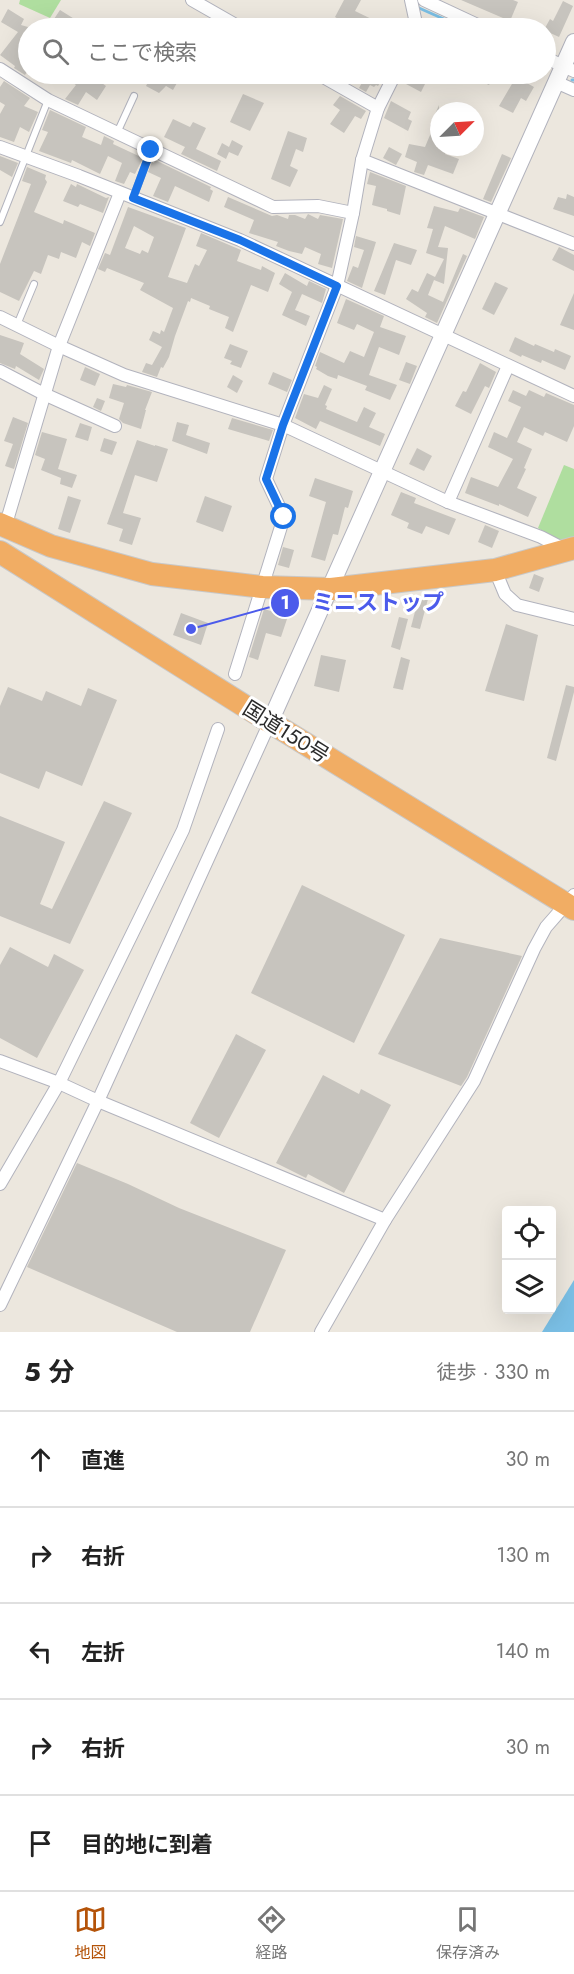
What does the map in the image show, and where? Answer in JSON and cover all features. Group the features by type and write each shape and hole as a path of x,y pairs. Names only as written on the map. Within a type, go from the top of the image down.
{"highway":[{"path":"2,526 62,549 152,574 261,587 331,589 495,570 571,549"},
{"name":"国道150号","path":"1,556 270,722 572,902"}],"street":[{"path":"192,0 224,18"},
{"path":"411,0 415,18"},
{"path":"424,0 441,4 466,18"},
{"path":"574,42 569,68 556,82 574,90"},
{"path":"0,69 18,81"},
{"path":"23,84 48,100 273,207 318,206 353,213"},
{"path":"336,84 378,108"},
{"path":"235,674 284,517 266,479 283,425 337,286 362,160 378,108 390,84"},
{"path":"0,1305 98,1101 331,589 555,84"},
{"path":"0,147 240,240 574,396"},
{"path":"362,160 574,244"},
{"path":"2,526 59,346 120,193"},
{"path":"0,317 124,375 283,425 448,502 571,549"},
{"path":"448,502 508,366"},
{"path":"0,371 114,426"},
{"path":"495,570 505,594 517,605 574,619"},
{"path":"0,1184 59,1083 183,830 218,729"},
{"path":"321,1332 384,1220 474,1081 534,949 553,918 572,902"},
{"path":"0,1061 59,1083 384,1220"}],"lane":[{"path":"117,133 134,96"},
{"path":"0,222 48,100"},
{"path":"133,198 151,150"},
{"path":"17,325 34,284"}],"green space":[{"path":"20,0 61,0 50,18 19,4"},
{"path":"564,465 574,469 574,539 562,543 538,528"}],"water":[{"path":"574,1280 574,1332 542,1332 553,1314 556,1314 556,1309"}],"building":[{"path":"344,0 361,0 355,11 369,18 337,18 335,17"},
{"path":"461,0 513,0 518,2 511,18 503,18"},
{"path":"563,1 573,6 559,37 556,36 554,18"},
{"path":"8,9 22,18 18,18 18,32 1,22"},
{"path":"60,10 73,18 55,18"},
{"path":"18,32 18,71 0,55"},
{"path":"4,81 30,98 24,106 38,112 29,132 20,127 14,142 0,137 0,114 5,105 0,102 0,87"},
{"path":"103,84 106,86 97,100 86,92 78,105 65,99 76,85"},
{"path":"147,84 176,84 173,90 166,86 159,93 146,86"},
{"path":"361,84 379,84 374,87 370,85 366,92 359,88"},
{"path":"406,84 425,84 421,92"},
{"path":"512,84 529,84 534,87 526,101 521,98 513,113 499,106"},
{"path":"243,94 264,103 250,131 230,122"},
{"path":"340,96 366,111 361,119 355,116 344,133 330,124 340,110 333,105"},
{"path":"391,101 411,112 408,119 412,121 408,131 384,118"},
{"path":"50,110 86,127 82,137 101,145 104,136 114,141 113,144 143,158 135,174 130,172 124,184 115,181 122,163 108,156 100,174 72,160 71,163 39,151 48,132 42,130"},
{"path":"173,119 190,127 193,122 206,128 196,149 221,161 217,171 181,154 185,147 164,137"},
{"path":"288,131 307,138 303,152 296,149 290,166 298,170 290,187 271,179"},
{"path":"430,135 430,156 451,156 459,159 453,174 428,165 424,175 414,172 417,162 405,157 409,144 425,147"},
{"path":"232,140 243,146 238,156 229,152 226,159 217,154 222,143 229,147"},
{"path":"389,147 402,154 396,165 383,158"},
{"path":"502,154 511,158 491,202 483,199"},
{"path":"0,156 18,163 12,177 0,170"},
{"path":"155,160 211,187 213,191 209,202 175,186 168,202 153,196 161,178 148,172"},
{"path":"27,167 46,175 47,182 34,212 63,224 64,220 95,233 90,246 82,242 76,258 61,252 59,259 48,255 41,274 34,271 19,301 0,292 0,264 31,184 22,181"},
{"path":"370,172 406,186 400,215 372,205 376,186 367,184"},
{"path":"71,184 76,187 77,184 106,198 109,197 103,213 80,204 78,207 63,201"},
{"path":"567,194 574,197 574,216 553,209 558,197 566,199"},
{"path":"228,197 272,216 277,215 288,219 289,215 295,215 305,219 308,214 318,219 320,215 343,219 332,268 318,264 321,254 305,247 302,254 289,251 276,246 278,242 249,233 254,220 224,207"},
{"path":"434,206 458,212 460,208 484,217 475,239 445,226 438,247 448,248 444,284 434,280 428,295 443,302 463,254 467,256 437,323 425,317 427,313 406,299 412,289 418,292 427,273 435,277 444,259 426,253 433,229 427,228"},
{"path":"128,207 186,228 168,277 187,283 195,264 199,266 207,250 196,246 201,233 241,250 237,261 261,270 262,266 275,273 268,292 251,285 233,332 225,328 229,317 191,298 169,357 157,377 142,372 146,363 152,365 162,347 149,340 153,331 160,334 161,330 164,332 173,308 140,290 144,283 107,268 105,272 98,269 105,253 110,255","holes":["134,226 154,237 148,253 142,250 140,254 125,248"]},
{"path":"356,236 376,242 362,288 347,281 353,266 358,268 364,250 354,247"},
{"path":"394,243 417,250 411,265 396,260 385,295 374,291"},
{"path":"559,247 574,255 574,271 552,260"},
{"path":"285,273 307,286 309,281 326,289 322,303 302,294 295,310 310,316 306,326 282,315 292,292 279,284"},
{"path":"495,282 508,288 494,315 482,309"},
{"path":"574,293 574,330 560,325"},
{"path":"346,299 384,316 380,327 406,336 399,355 379,347 369,375 397,385 390,400 365,390 367,386 338,375 337,379 328,376 316,369 320,352 344,363 350,351 364,357 374,332 357,324 354,330 337,323"},
{"path":"0,335 24,343 20,354 44,369 39,380 16,366 15,369 0,363"},
{"path":"515,337 534,346 535,344 554,352 555,349 571,356 565,370 542,360 541,363 509,351"},
{"path":"230,344 248,351 241,368 230,364 232,361 224,358"},
{"path":"406,362 417,366 410,384 399,380"},
{"path":"480,363 496,372 489,388 485,386 471,414 455,406 463,391 466,392"},
{"path":"85,367 100,374 95,386 80,380"},
{"path":"273,372 292,380 287,392 268,384"},
{"path":"233,375 243,381 237,393 227,387"},
{"path":"113,384 126,387 127,385 152,392 141,429 123,423 119,419 124,403 109,398"},
{"path":"324,385 332,389 325,405 326,409 357,422 364,407 376,413 369,427 385,434 380,446 320,421 316,429 295,418 304,394 318,398"},
{"path":"513,390 526,396 529,390 544,397 546,393 574,405 574,426 567,442 545,432 543,436 524,427 517,442 532,449 517,488 537,497 528,517 499,504 499,506 465,493 471,477 498,487 513,459 488,447 494,432 507,438 521,407 508,401"},
{"path":"97,398 105,401 101,411 93,407"},
{"path":"13,417 28,423 14,469 5,466 13,444 4,441"},
{"path":"232,418 273,430 269,441 228,429"},
{"path":"177,422 189,425 186,435 210,443 207,454 172,441"},
{"path":"80,423 92,427 88,441 75,437"},
{"path":"42,432 67,439 58,469 77,475 72,488 60,484 61,478 41,470 45,459 35,455"},
{"path":"104,438 117,442 112,455 100,451"},
{"path":"137,440 168,449 157,482 135,475 123,513 141,518 132,545 119,541 123,529 107,524"},
{"path":"417,448 432,456 424,471 409,464"},
{"path":"315,478 353,491 348,508 345,507 338,535 333,534 325,561 311,557 326,502 309,496"},
{"path":"401,492 416,498 414,503 456,519 449,535 426,526 422,534 407,528 409,523 391,515"},
{"path":"68,496 81,500 70,533 58,529"},
{"path":"205,496 232,506 223,532 196,522"},
{"path":"485,525 499,531 492,548 478,542"},
{"path":"283,547 294,550 289,568 278,565"},
{"path":"534,574 544,578 539,592 529,588"},
{"path":"419,596 428,599 420,629 411,627"},
{"path":"264,609 288,616 281,637 266,633 258,660 249,657"},
{"path":"181,613 208,623 201,645 173,635"},
{"path":"399,617 408,619 400,650 391,647"},
{"path":"506,624 538,635 524,701 485,691"},
{"path":"321,655 346,660 339,692 314,686"},
{"path":"401,657 410,660 403,690 393,688"},
{"path":"566,685 574,687 574,692 556,761 547,758"},
{"path":"8,687 42,701 46,691 81,706 88,688 117,700 82,786 46,771 39,789 0,773 0,706"},
{"path":"104,801 132,813 70,944 0,916 0,816 65,842 40,904 52,909"},
{"path":"302,885 405,935 354,1043 251,993"},
{"path":"440,938 522,956 461,1086 378,1054"},
{"path":"10,947 48,967 54,954 84,970 37,1058 0,1038 0,965"},
{"path":"236,1034 266,1050 219,1138 190,1123"},
{"path":"323,1075 359,1094 361,1089 391,1105 344,1193 308,1174 306,1178 276,1163"},
{"path":"77,1163 179,1208 286,1250 250,1332 177,1332 27,1267"}],"waterway":[{"path":"419,8 442,18"}],"place":[{"name":"ミニストップ","path":"191,629"}],"route":[{"path":"151,150 133,198 240,240 337,286 283,425 266,479 284,517"}]}
